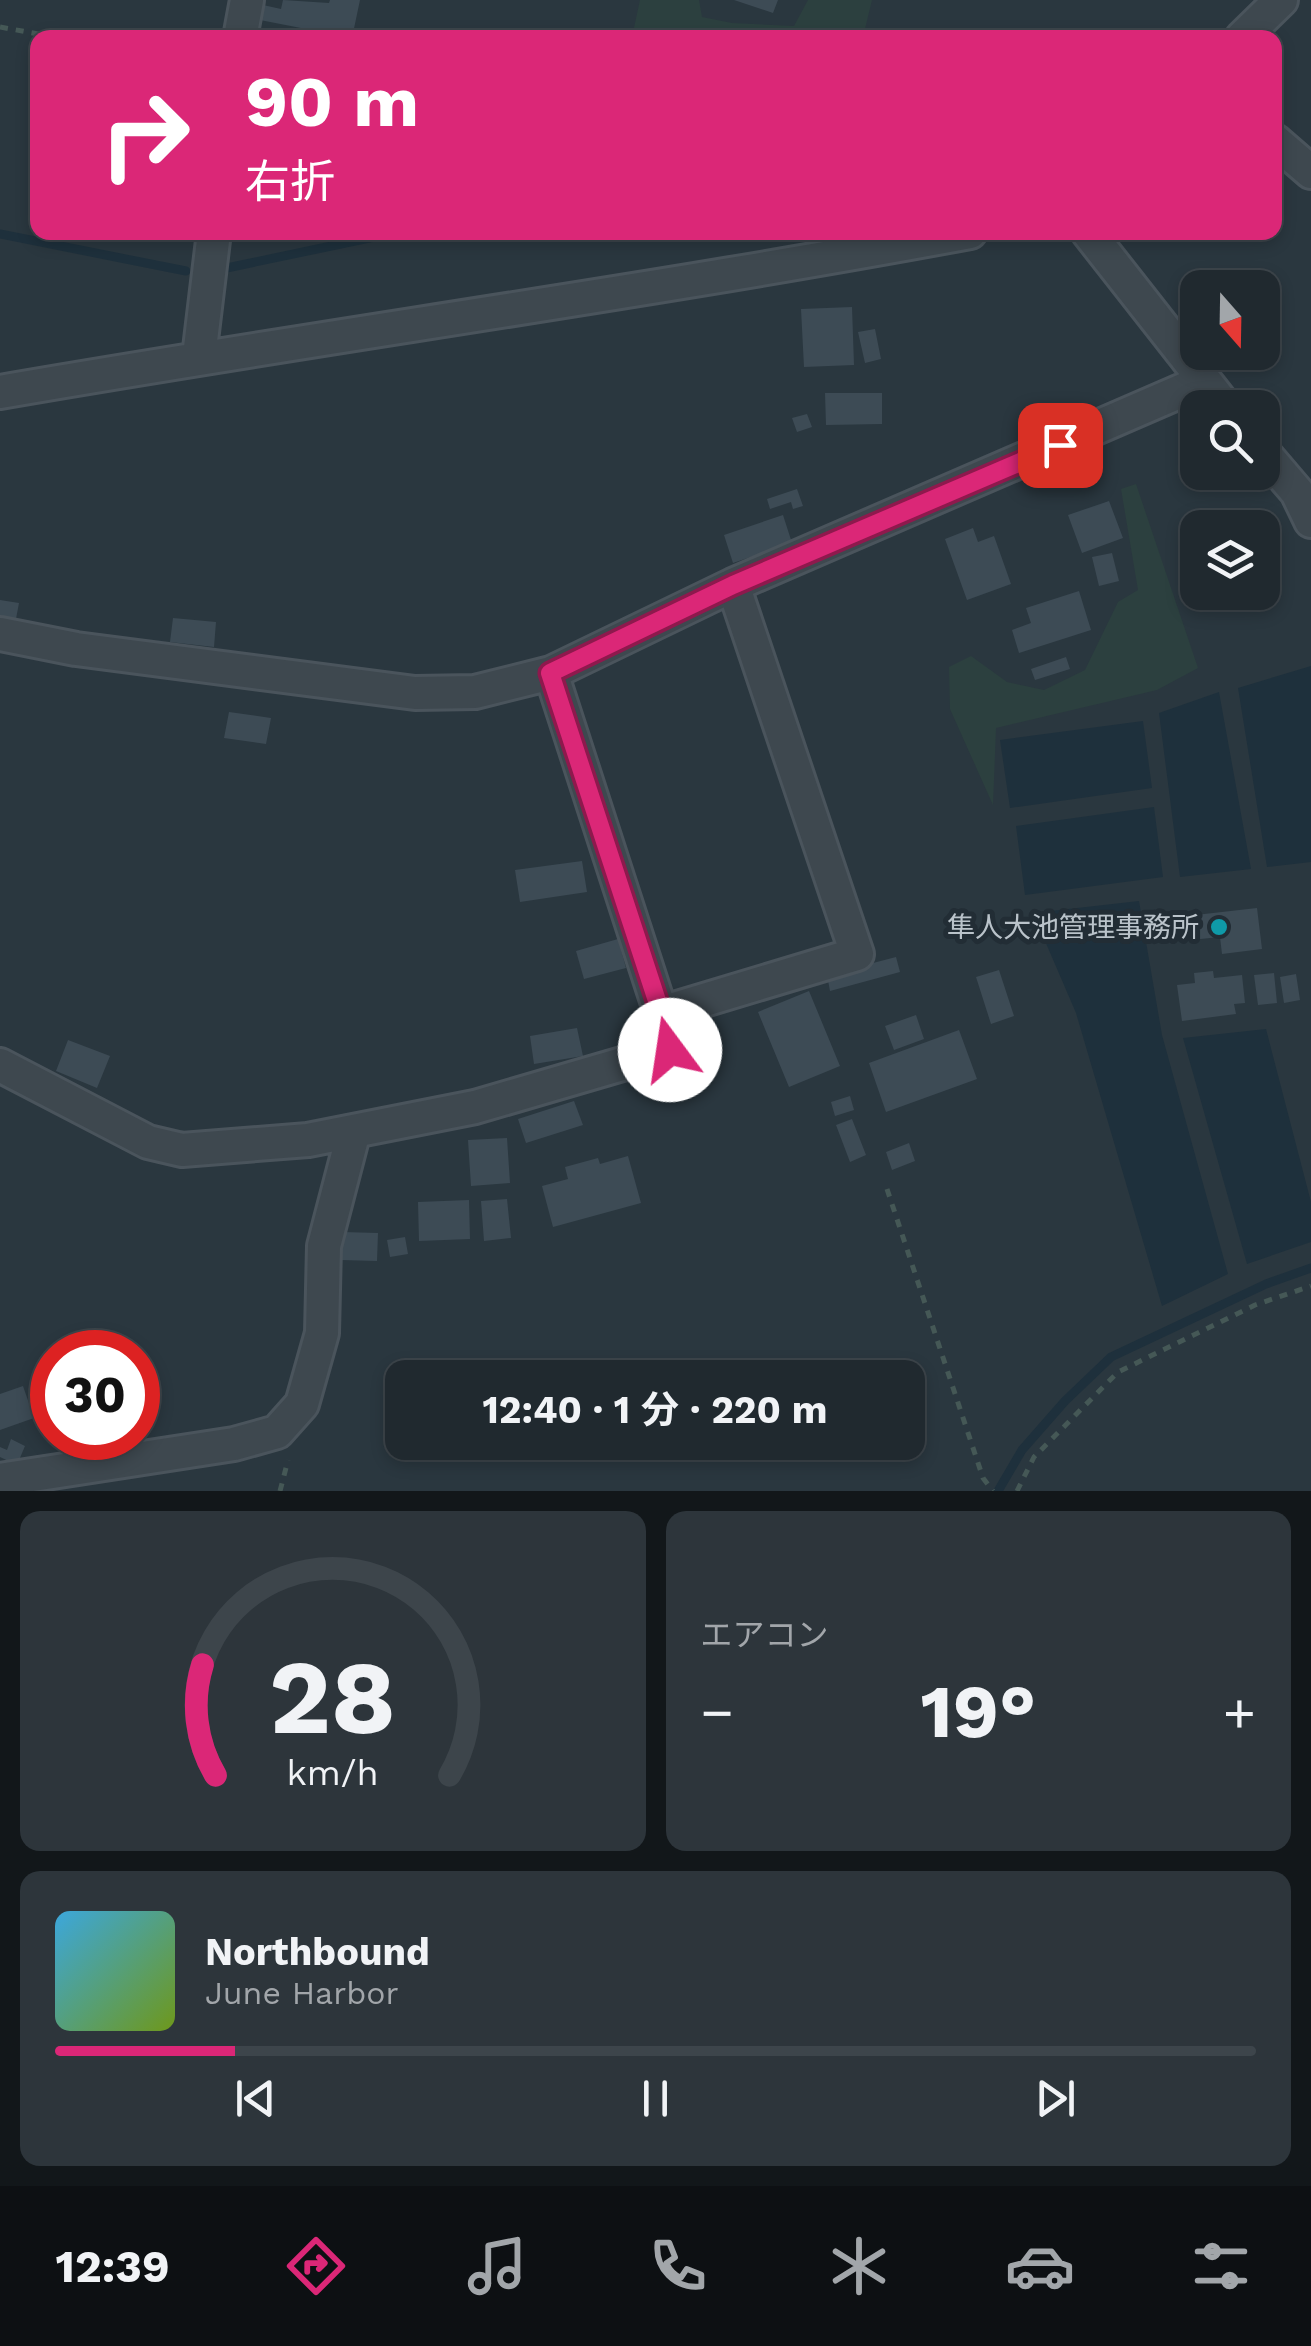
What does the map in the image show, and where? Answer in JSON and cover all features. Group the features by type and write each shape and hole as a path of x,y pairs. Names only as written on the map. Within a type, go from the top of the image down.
{"street":[{"path":"241,30 247,0"},
{"path":"1250,30 1281,0"},
{"path":"1282,147 1311,172"},
{"path":"199,357 213,240"},
{"path":"0,392 927,240"},
{"path":"1094,240 1211,390"},
{"path":"0,634 95,652 416,693 475,692 550,673 733,585 1204,381"},
{"path":"1280,472 1297,492 1311,521"},
{"path":"661,1013 857,954 733,585"},
{"path":"0,1065 148,1142 182,1150 308,1140 474,1107 670,1050 550,673"},
{"path":"2,1484 234,1444 277,1432 302,1404 322,1333 324,1246 354,1131"}],"path":[{"path":"0,27 30,32"},
{"path":"886,1189 983,1478 993,1491"},
{"path":"1017,1491 1034,1457 1118,1372 1255,1306 1311,1286"}],"green space":[{"path":"640,0 699,0 702,17 732,23 794,26 808,0 872,0 865,30 634,30"},
{"path":"1136,484 1198,668 1157,690 996,728 993,805 950,709 949,667 971,656 1007,682 1044,690 1085,670 1118,602 1138,590 1121,489"}],"water":[{"path":"1311,666 1311,862 1267,867 1238,688"},
{"path":"1219,692 1251,869 1180,877 1159,713"},
{"path":"1143,721 1152,788 1010,808 1000,740"},
{"path":"1154,807 1163,877 1025,895 1016,826"},
{"path":"1139,901 1162,1035 1228,1274 1162,1306 1076,1013 1033,913"},
{"path":"1266,1029 1311,1202 1311,1242 1247,1264 1183,1038"}],"building":[{"path":"283,0 360,0 354,30 311,30 260,20 263,5 281,9"},
{"path":"734,0 778,0 773,13"},
{"path":"852,307 854,365 804,367 801,309"},
{"path":"875,329 881,359 865,363 858,332"},
{"path":"825,393 882,393 882,424 826,425"},
{"path":"807,414 812,427 797,432 792,418"},
{"path":"797,489 803,506 793,509 791,502 770,509 767,499"},
{"path":"1109,501 1123,538 1082,553 1068,515"},
{"path":"783,515 792,543 733,563 724,535"},
{"path":"973,528 978,542 994,536 1011,584 967,600 945,539"},
{"path":"1112,553 1119,581 1099,586 1092,557"},
{"path":"1079,591 1091,630 1019,653 1012,630 1031,623 1026,608"},
{"path":"0,600 19,603 15,624 0,621"},
{"path":"173,618 216,622 214,647 170,642"},
{"path":"1066,657 1070,669 1035,680 1031,669"},
{"path":"229,712 271,718 266,744 224,738"},
{"path":"582,861 587,892 520,902 515,870"},
{"name":"隼人大池管理事務所","path":"1257,908 1262,949 1222,954 1220,937 1181,941 1178,917"},
{"path":"618,939 626,968 584,979 576,951"},
{"path":"896,957 900,972 830,991 827,975"},
{"path":"999,970 1014,1016 991,1024 976,977"},
{"path":"1213,971 1214,978 1242,975 1245,1003 1234,1004 1236,1014 1182,1021 1177,985 1195,983 1194,973"},
{"path":"1274,973 1277,1003 1258,1005 1254,975"},
{"path":"1296,974 1300,1000 1284,1003 1280,977"},
{"path":"809,991 840,1066 789,1087 758,1012"},
{"path":"916,1015 924,1039 894,1050 885,1026"},
{"path":"577,1028 583,1056 534,1064 530,1036"},
{"path":"959,1030 977,1079 886,1112 869,1063"},
{"path":"68,1040 110,1056 97,1088 56,1071"},
{"path":"850,1096 854,1110 835,1116 831,1102"},
{"path":"574,1101 583,1125 526,1143 518,1119"},
{"path":"852,1119 866,1155 850,1162 836,1125"},
{"path":"507,1138 510,1183 471,1186 468,1140"},
{"path":"909,1143 915,1161 892,1170 886,1152"},
{"path":"628,1156 641,1203 553,1227 542,1186 568,1179 565,1167 598,1158 600,1164"},
{"path":"507,1199 511,1238 484,1241 481,1201"},
{"path":"469,1200 470,1239 419,1241 418,1202"},
{"path":"342,1232 378,1233 377,1261 341,1260"},
{"path":"405,1237 408,1254 390,1257 387,1240"},
{"path":"23,1386 30,1419 0,1430 0,1394"},
{"path":"11,1439 25,1446 17,1465 0,1457 0,1447 7,1450"}],"waterway":[{"path":"0,234 30,240"},
{"path":"30,240 186,271"},
{"path":"222,269 360,240"},
{"path":"998,1491 1022,1450 1111,1357 1266,1284 1311,1268"}],"place":[{"name":"隼人大池管理事務所","path":"1219,927"}],"route":[{"path":"670,1050 550,673 733,585 1060,445"}]}
